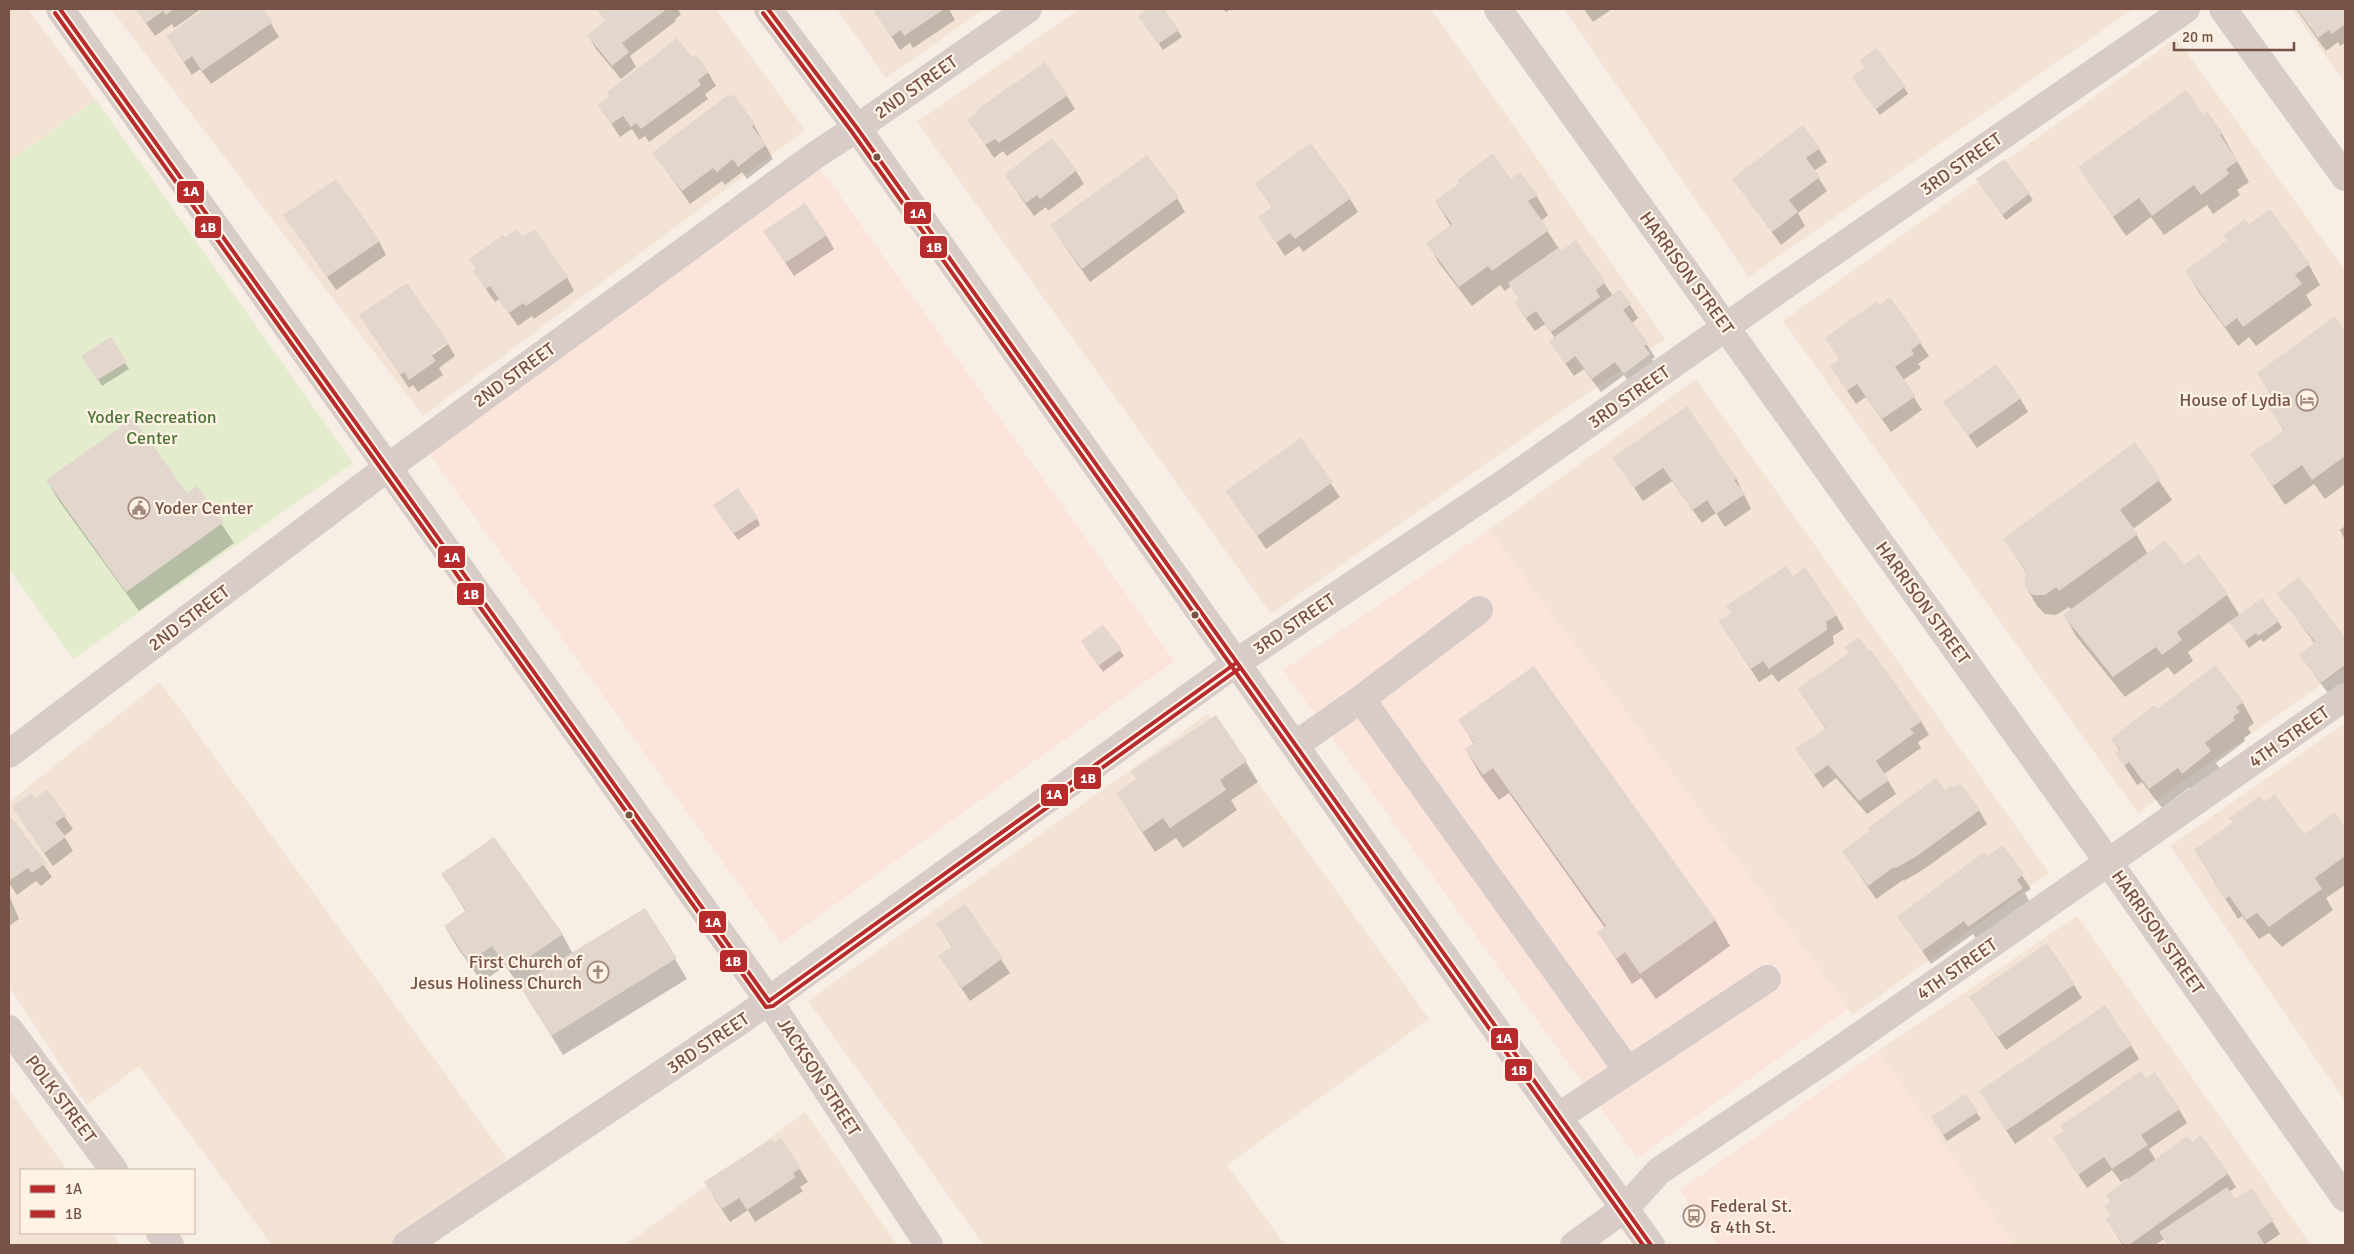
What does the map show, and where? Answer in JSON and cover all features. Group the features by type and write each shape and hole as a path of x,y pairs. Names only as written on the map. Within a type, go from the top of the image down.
{"street":[{"name":"JACKSON STREET","path":"60,9 769,1001 929,1245"},
{"path":"768,9 831,96 857,128 1558,1117 1652,1245"},
{"name":"2ND STREET","path":"9,754 387,468 817,154 1028,9"},
{"name":"HARRISON STREET","path":"1498,9 2109,863 2345,1198"},
{"name":"3RD STREET","path":"406,1245 769,1001 1236,663 1506,482 2186,9"},
{"path":"2223,9 2345,177"},
{"path":"1295,745 1361,699 1479,610"},
{"name":"4TH STREET","path":"1574,1245 1625,1208 1659,1172 2109,863 2345,697"},
{"path":"1361,699 1628,1071"},
{"path":"1558,1117 1766,979"},
{"name":"POLK STREET","path":"9,1028 113,1169"},
{"path":"161,1234 170,1245"}],"shaded area":[{"path":"9,9 28,9 96,100 9,161"},
{"path":"111,9 716,9 805,130 423,416"},
{"path":"837,9 984,9 886,78"},
{"path":"1079,9 1431,9 1665,339 1271,614 917,122"},
{"path":"1564,9 2133,9 1749,277"},
{"path":"2292,9 2345,9 2345,83"},
{"path":"2176,38 2345,270 2345,668 2138,813 1783,321"},
{"path":"821,169 1174,661 781,943 428,452"},
{"path":"1696,379 2049,873 1853,1015 1489,530"},
{"path":"1489,530 1848,1009 1637,1158 1283,670"},
{"path":"160,682 507,1159 393,1245 272,1245 139,1066 87,1105 9,987 9,802"},
{"path":"1208,714 1429,1019 1227,1165 1285,1245 984,1245 808,1001"},
{"path":"2345,723 2345,1101 2170,846"},
{"path":"2077,916 2311,1245 2014,1245 1878,1051"},
{"path":"1878,1051 2014,1245 1719,1245 1680,1190"},
{"path":"9,1090 66,1169 20,1169 20,1234 113,1234 121,1245 9,1245"},
{"path":"805,1112 897,1245 626,1245"}],"green space":[{"name":"Yoder Recreation Center","path":"96,100 353,463 73,659 9,569 9,161"}],"building":[{"path":"136,9 174,9 166,15 163,11 146,23"},
{"path":"204,9 263,9 273,22 202,71 192,56 184,62 166,36"},
{"path":"597,9 667,9 622,43 629,52 612,66 587,35 605,21"},
{"path":"878,9 944,9 904,36 901,30 891,37 874,12"},
{"path":"1148,9 1164,9 1179,30 1158,44 1138,16"},
{"path":"2297,9 2345,9 2345,24 2332,34 2329,30 2318,38"},
{"path":"677,38 692,57 696,54 709,72 698,80 701,85 641,129 636,123 631,127 623,116 611,124 597,105 610,96 607,92"},
{"path":"1876,48 1906,86 1875,110 1852,77 1865,67 1860,60"},
{"path":"1045,62 1068,95 999,143 995,139 985,145 967,120 977,113 976,110"},
{"path":"2186,90 2203,114 2207,111 2223,133 2220,135 2238,161 2226,169 2229,174 2201,195 2194,185 2152,216 2139,198 2113,217 2078,167"},
{"path":"733,94 755,124 752,126 766,145 738,167 733,159 717,172 713,168 682,191 652,153 728,95 730,97"},
{"path":"1803,125 1820,148 1806,158 1820,177 1789,200 1798,212 1772,232 1732,179"},
{"path":"1052,138 1077,170 1040,199 1037,195 1026,203 1004,175"},
{"path":"1311,143 1351,198 1295,239 1290,233 1276,243 1258,217 1272,207 1255,183"},
{"path":"1493,153 1511,179 1520,172 1538,195 1528,201 1549,230 1492,271 1488,266 1459,287 1426,243 1452,224 1435,201 1460,183 1457,180"},
{"path":"1147,155 1179,197 1082,269 1050,225"},
{"path":"2004,159 2030,193 2002,215 1976,179"},
{"path":"336,179 380,241 327,277 283,215"},
{"path":"805,203 827,235 785,263 763,231"},
{"path":"2270,209 2310,264 2295,275 2302,284 2243,327 2237,318 2225,327 2185,271 2227,240 2223,235 2245,219 2249,224"},
{"path":"517,229 522,237 535,229 568,277 526,306 523,303 509,313 490,286 486,289 473,271 476,269 469,259 503,235 505,237"},
{"path":"1576,240 1606,282 1596,290 1600,297 1551,332 1536,311 1526,318 1515,302 1519,299 1508,283 1559,247 1562,250"},
{"path":"407,283 448,342 431,354 436,361 409,380 404,372 400,375 359,315"},
{"path":"1620,289 1631,304 1623,310 1648,343 1644,346 1650,354 1624,374 1615,362 1592,379 1575,356 1565,364 1549,341"},
{"path":"1890,297 1922,342 1911,350 1914,354 1895,367 1916,396 1882,419 1857,384 1847,391 1830,366 1839,359 1825,338 1877,301 1879,305"},
{"name":"House of Lydia","path":"2335,316 2345,331 2345,456 2312,480 2302,465 2273,486 2250,454 2284,430 2265,403 2273,398 2257,373"},
{"path":"111,337 127,362 97,380 81,356"},
{"path":"1996,364 2021,398 1968,436 1943,402"},
{"path":"1687,406 1737,478 1734,480 1745,494 1716,514 1707,500 1693,510 1663,468 1634,488 1612,458"},
{"name":"Yoder Center","path":"133,418 187,493 197,486 224,522 126,592 46,480"},
{"path":"1301,438 1333,482 1257,536 1225,491"},
{"path":"2135,442 2161,479 2120,510 2138,534 2059,591 2056,587 2045,595 2032,595 2024,585 2026,571 2003,539"},
{"path":"738,488 758,518 733,534 713,505"},
{"path":"2165,540 2184,565 2199,554 2228,594 2177,632 2182,640 2162,655 2156,647 2113,677 2063,615"},
{"path":"1786,566 1793,576 1805,567 1837,615 1826,622 1827,630 1769,669 1763,661 1751,669 1718,621 1731,613 1726,606"},
{"path":"2299,577 2345,637 2345,665 2321,683 2299,655 2315,642 2277,594"},
{"path":"2262,598 2279,621 2258,636 2256,633 2244,642 2229,622"},
{"path":"1103,625 1122,649 1098,666 1081,641"},
{"path":"1859,637 1869,651 1871,650 1922,721 1910,729 1914,733 1876,761 1889,780 1859,801 1828,765 1814,775 1795,749 1826,728 1797,689 1849,653 1844,647"},
{"path":"2215,665 2244,702 2236,707 2240,712 2233,717 2235,720 2205,743 2211,751 2182,774 2178,768 2149,789 2129,762 2124,766 2115,753 2120,750 2111,739 2154,705 2157,709"},
{"path":"1534,666 1716,920 1640,974 1625,952 1616,959 1597,932 1606,926 1493,768 1483,775 1465,749 1474,743 1458,720"},
{"path":"1216,715 1247,761 1220,780 1226,790 1170,828 1163,818 1143,832 1116,793 1136,779 1131,771"},
{"path":"1936,778 1945,790 1951,785 1953,788 1960,783 1980,810 1917,856 1896,868 1894,867 1868,886 1842,851 1869,831 1868,828"},
{"path":"47,789 66,815 55,823 66,837 44,853 12,807 31,793 35,798"},
{"path":"2275,794 2304,834 2335,812 2345,827 2345,856 2315,878 2322,889 2269,927 2257,913 2246,920 2229,896 2225,900 2213,882 2215,881 2194,850 2233,822 2229,818 2260,796 2264,802"},
{"path":"11,817 46,863 32,873 28,868 9,881 9,819"},
{"path":"494,837 563,934 509,971 492,946 469,962 444,926 466,910 441,874"},
{"path":"2003,845 2024,874 2017,880 2023,888 1968,927 1964,921 1922,951 1897,917 1984,852 1987,856"},
{"path":"965,904 1003,958 962,988 938,956 952,946 936,924"},
{"name":"First Church of Jesus Holiness Church","path":"645,908 677,958 551,1036 519,985"},
{"path":"2047,943 2075,984 1998,1037 1969,997"},
{"path":"2105,1005 2132,1045 2006,1131 1979,1091"},
{"path":"2141,1071 2146,1078 2155,1072 2180,1109 2141,1135 2148,1145 2112,1169 2104,1157 2078,1175 2053,1138 2064,1131 2060,1126"},
{"path":"1966,1094 1978,1112 1943,1135 1931,1117"},
{"path":"2201,1135 2229,1173 2129,1245 2124,1245 2105,1219 2111,1216 2104,1206 2111,1201 2106,1195 2187,1136 2192,1142"},
{"path":"781,1138 801,1168 793,1173 796,1177 747,1210 739,1198 722,1209 704,1182 771,1139 774,1143"},
{"path":"2227,1187 2235,1199 2252,1188 2274,1220 2257,1232 2265,1245 2168,1245 2159,1232"}],"transit line":[{"name":"1A","path":"60,9 769,1001 1236,663"},
{"name":"1A","path":"768,9 857,128 1651,1245"},
{"name":"1B","path":"55,13 766,1007 773,1006 1240,668"},
{"name":"1B","path":"763,13 852,132 1643,1245"}],"place":[{"name":"House of Lydia","path":"2307,400"},
{"name":"Yoder Center","path":"139,508"},
{"name":"First Church of Jesus Holiness Church","path":"598,972"},
{"name":"Federal St. & 4th St.","path":"1694,1216"}]}
